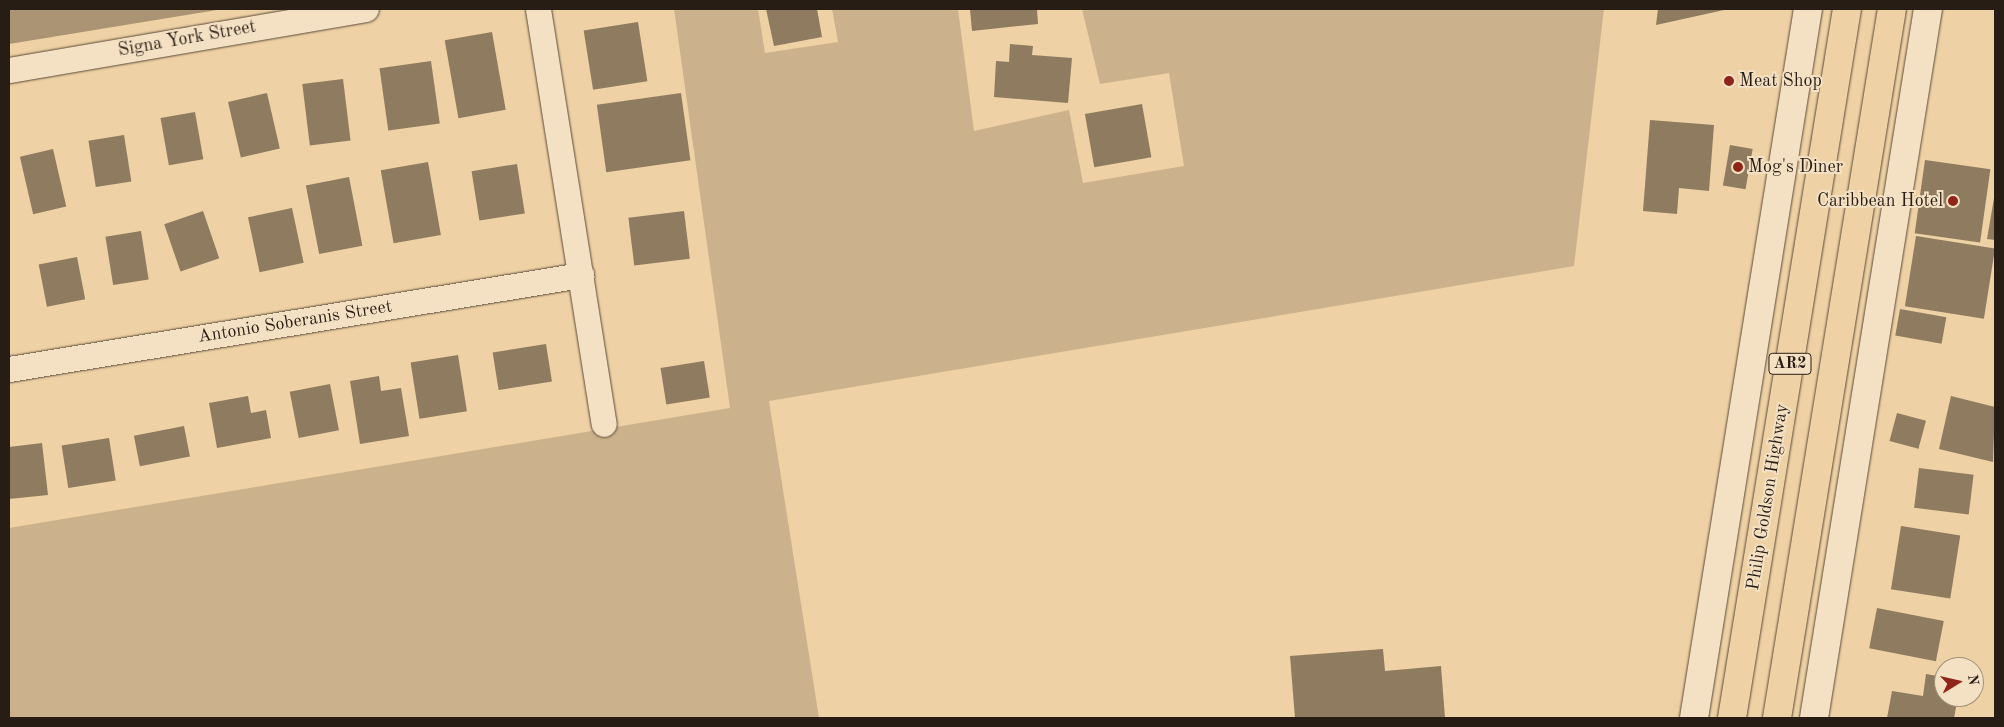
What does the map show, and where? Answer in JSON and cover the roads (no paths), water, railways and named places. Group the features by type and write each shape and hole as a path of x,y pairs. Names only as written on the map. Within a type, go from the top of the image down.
{"main road":[{"name":"Philip Goldson Highway","path":"1732,718 1848,9"},
{"name":"AR2","path":"1777,718 1892,9"}],"street":[{"name":"Signa York Street","path":"9,70 366,9"},
{"path":"538,9 604,424"},
{"path":"1694,718 1808,9"},
{"path":"1814,718 1928,9"},
{"name":"Antonio Soberanis Street","path":"9,369 581,275"}],"place":[{"name":"Meat Shop","path":"1729,81"},
{"name":"Mog's Diner","path":"1738,167"},
{"name":"Caribbean Hotel","path":"1953,201"}]}
